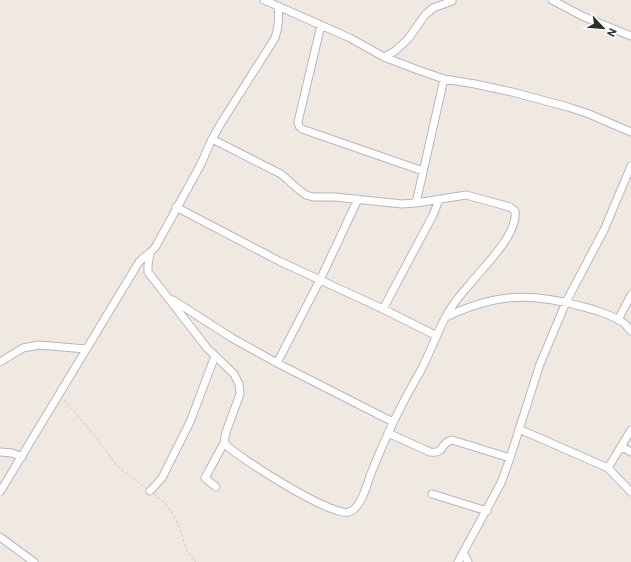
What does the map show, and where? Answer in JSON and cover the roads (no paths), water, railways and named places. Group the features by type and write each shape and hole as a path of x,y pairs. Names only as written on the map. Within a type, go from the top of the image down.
{"street":[{"path":"264,0 350,38 384,57 444,79 512,92 568,107 589,114 631,132"},
{"path":"384,57 395,51 408,39 425,16 433,8 452,1"},
{"path":"554,1 582,16 631,36"},
{"path":"216,487 205,478 224,443 226,432 240,394 239,384 234,374 215,356 148,272 148,265 150,254 156,246 176,207 201,164 212,139 274,38 279,20 278,6"},
{"path":"321,25 298,122 299,126 302,129 423,171"},
{"path":"416,204 444,79"},
{"path":"212,139 281,174 306,194 322,198 358,199 385,203 416,204 466,195 510,207 516,211 516,217 508,237 445,317 429,355 393,422 382,446 366,490 357,506 350,512 341,513 328,508 283,484 233,451 224,443"},
{"path":"458,562 501,483 540,364 566,302 604,230 631,166"},
{"path":"278,363 320,280 358,199"},
{"path":"383,309 433,215 439,200"},
{"path":"176,207 243,243 437,336"},
{"path":"0,492 139,262 142,258 150,254"},
{"path":"618,320 631,295"},
{"path":"445,317 471,306 527,296 566,302 591,309 618,320 625,324 631,331"},
{"path":"170,298 232,338 393,422"},
{"path":"0,362 23,348 39,345 86,349"},
{"path":"150,491 162,478 190,422 215,356"},
{"path":"519,429 608,468 631,492"},
{"path":"608,468 631,430"},
{"path":"388,433 430,452 437,452 447,441 452,440 510,458"},
{"path":"622,447 631,452"},
{"path":"0,452 12,453 22,457"},
{"path":"432,494 486,510"},
{"path":"0,537 34,562"},
{"path":"463,552 468,562"}]}
